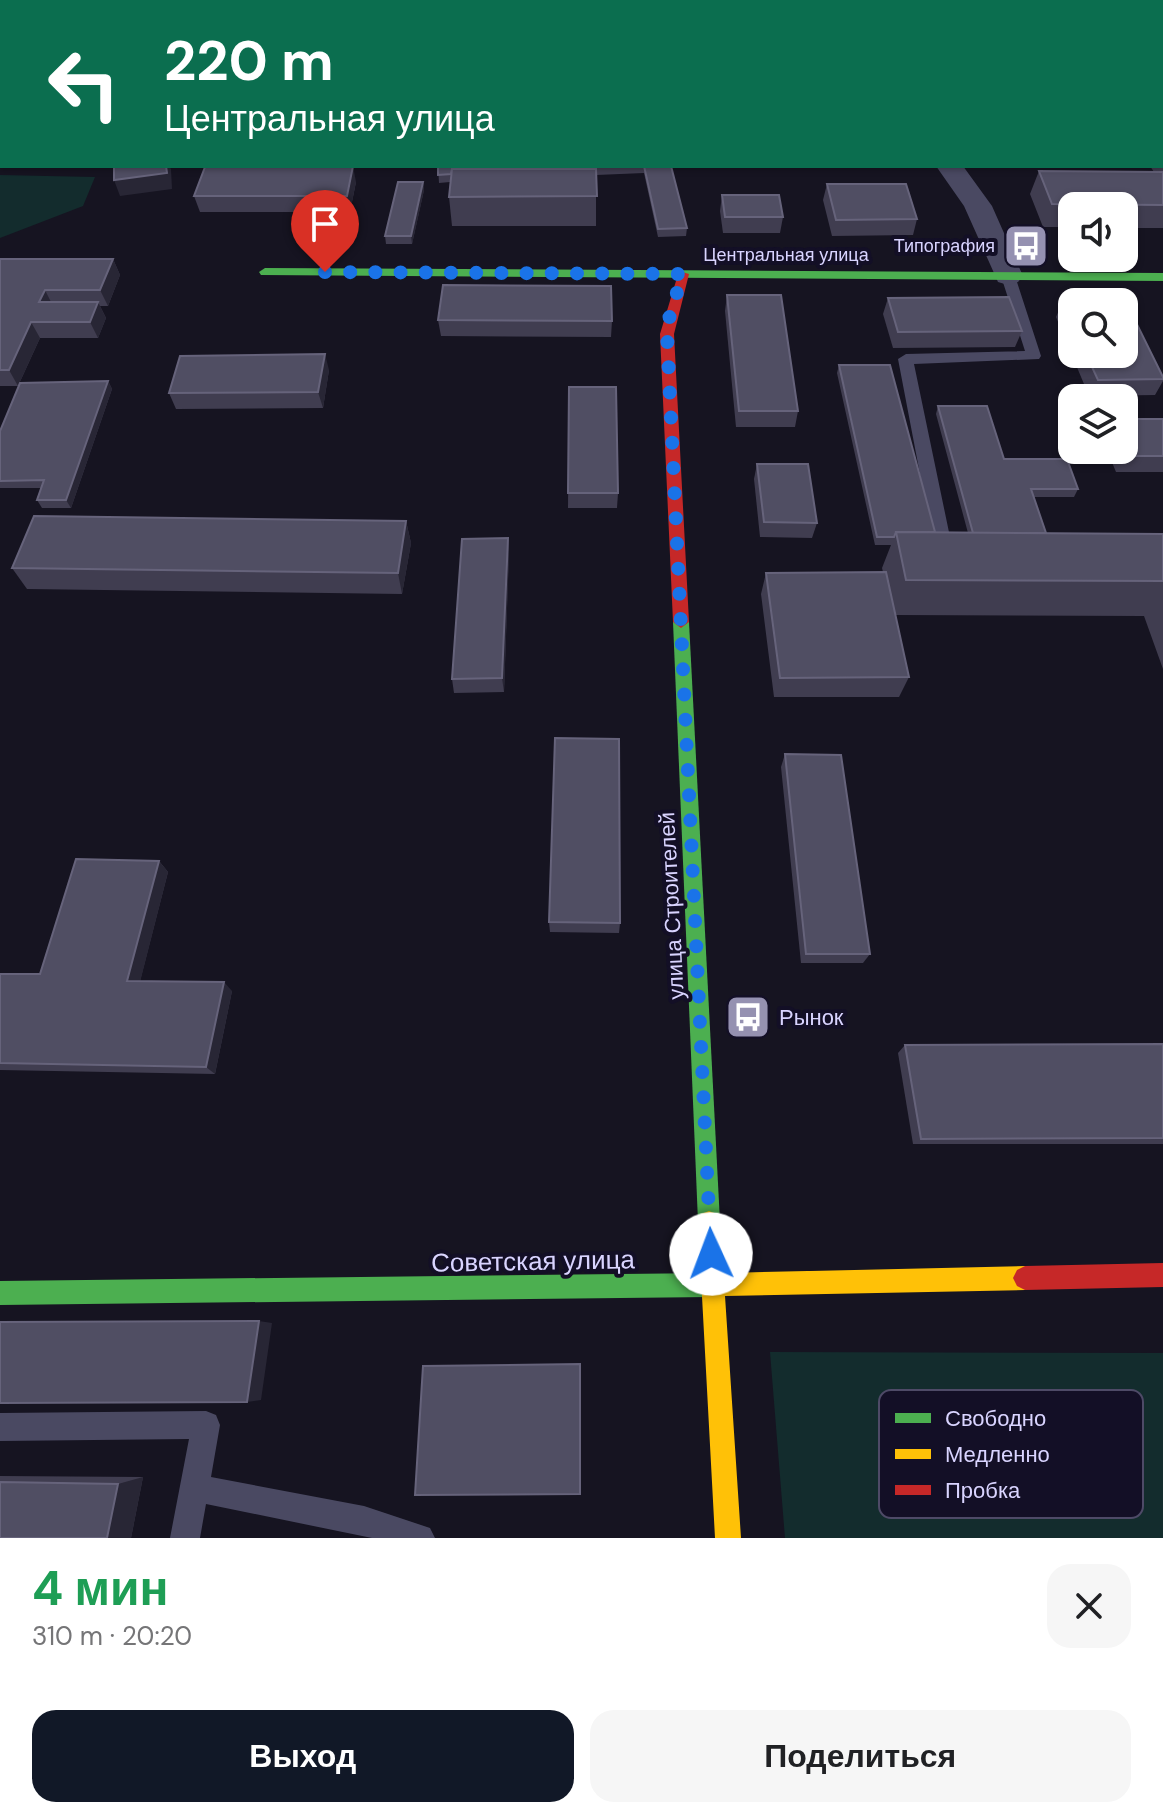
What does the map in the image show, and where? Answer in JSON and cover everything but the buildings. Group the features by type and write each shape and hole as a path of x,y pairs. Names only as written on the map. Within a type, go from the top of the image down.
{"street":[{"path":"950,168 978,206 1008,276"},
{"name":"Центральная улица","path":"265,272 1163,277"},
{"name":"улица Строителей","path":"683,274 667,334 712,1285 728,1538"},
{"name":"Советская улица","path":"0,1293 712,1285 1163,1275"}],"lane":[{"path":"941,537 906,359 1034,356 1008,276"},
{"path":"0,1427 206,1425 185,1538"},
{"path":"195,1488 364,1521 420,1538"}],"green space":[{"path":"0,175 95,177 83,206 0,238"},
{"path":"770,1352 1163,1353 1163,1538 785,1538"}],"traffic: fast":[{"path":"265,272 1163,277"},
{"path":"681,622 709,1222"},
{"path":"0,1293 711,1285"}],"traffic: slow":[{"path":"709,1222 728,1538"},
{"path":"711,1285 1025,1278"}],"traffic: jam":[{"path":"681,622 667,334 683,274"},
{"path":"1025,1278 1163,1275"}],"place":[{"name":"Типография","path":"1026,246"},
{"name":"Рынок","path":"748,1017"}],"route":[{"path":"325,272 683,274 667,334 711,1254"}]}
